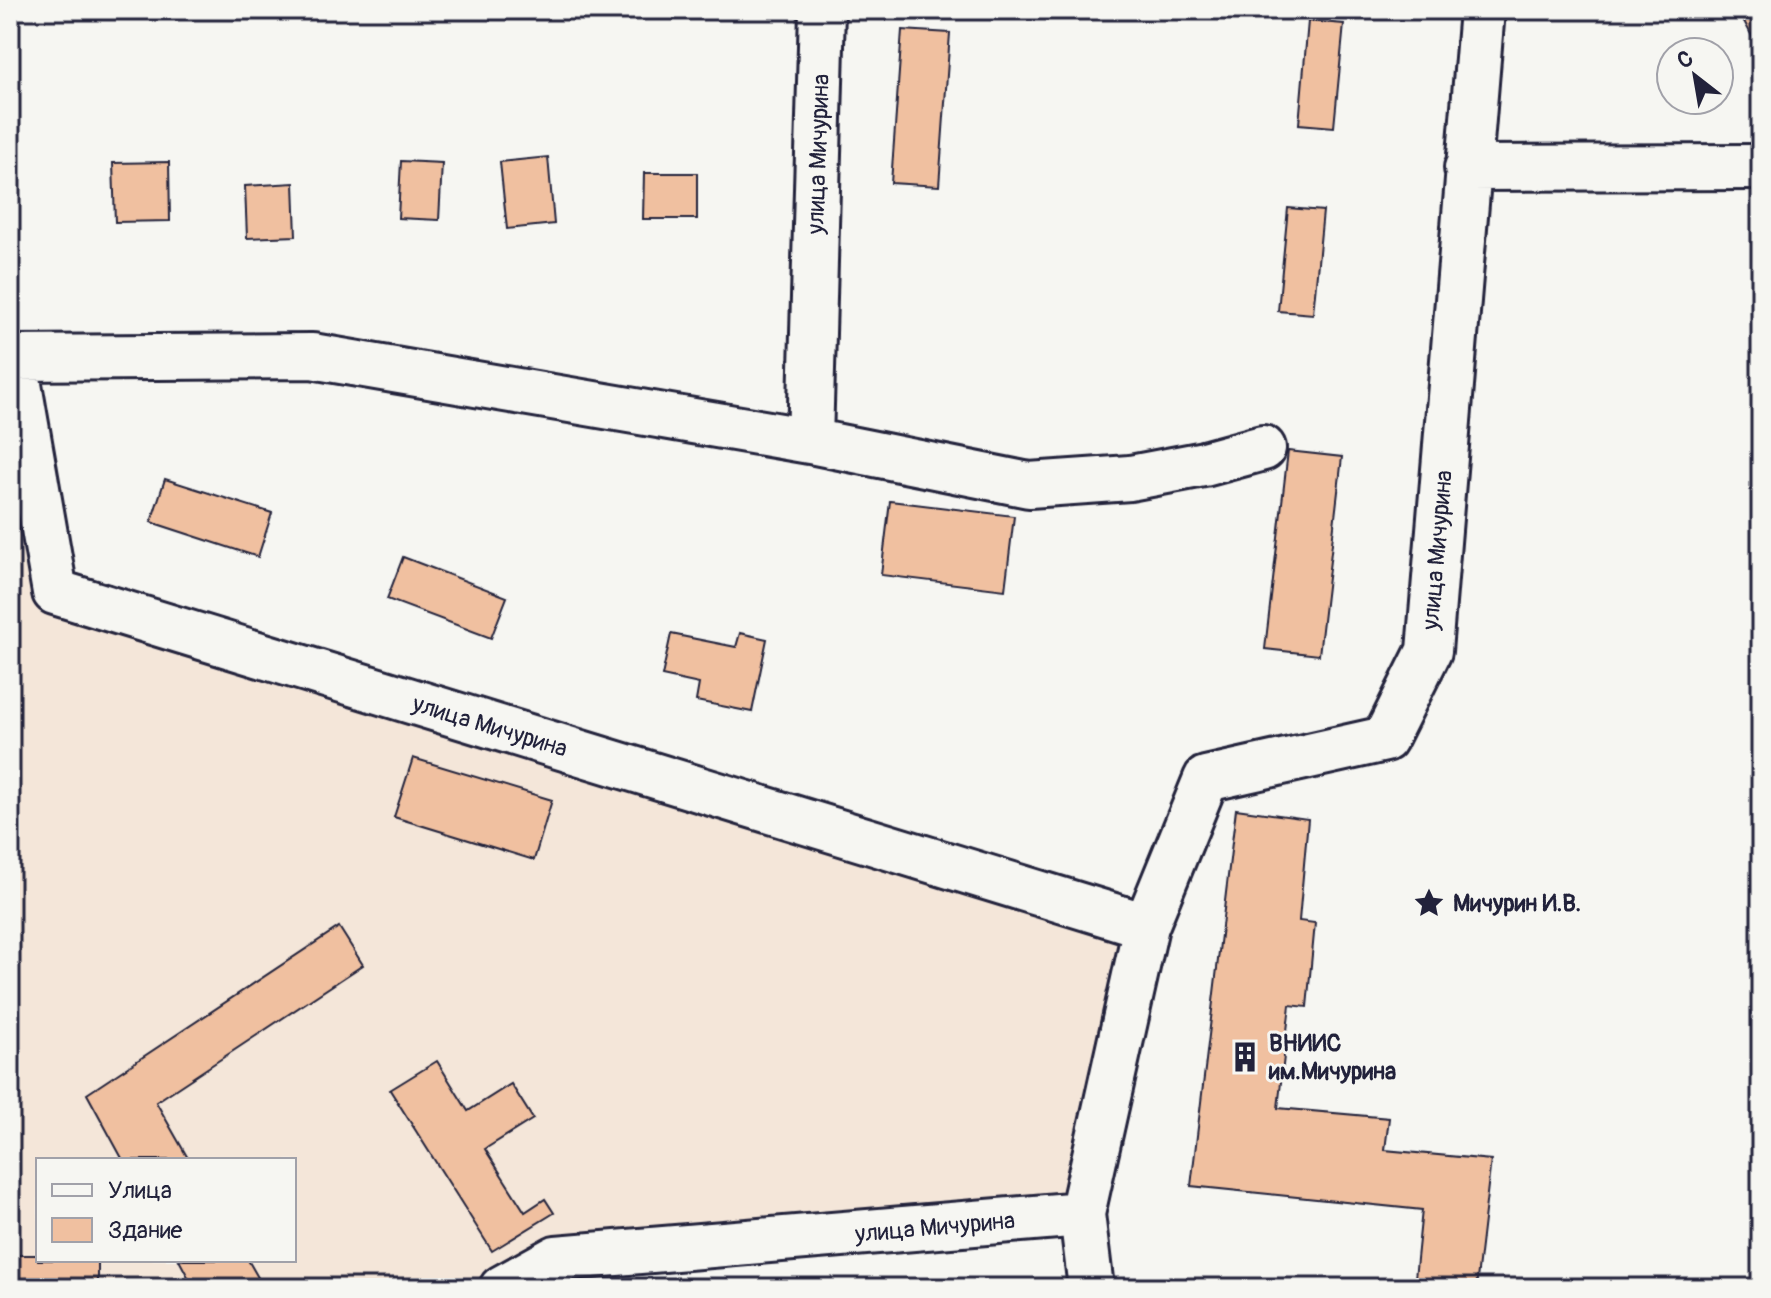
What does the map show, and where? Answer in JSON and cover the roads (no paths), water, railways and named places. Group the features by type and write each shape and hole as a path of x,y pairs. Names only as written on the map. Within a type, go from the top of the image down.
{"street":[{"name":"улица Мичурина","path":"810,441 822,10"},
{"name":"улица Мичурина","path":"502,1288 556,1258 1082,1214 1146,926 1206,779 1385,739 1429,651 1482,10"},
{"path":"1467,168 1761,167"},
{"path":"10,358 312,356 810,441 1029,485 1130,478 1263,448"},
{"name":"улица Мичурина","path":"10,370 17,373 55,592 1146,926"},
{"path":"1082,1214 1091,1288"}],"place":[{"name":"Мичурин И.В.","path":"1429,903"},
{"name":"ВНИИС им.Мичурина","path":"1245,1057"}]}
